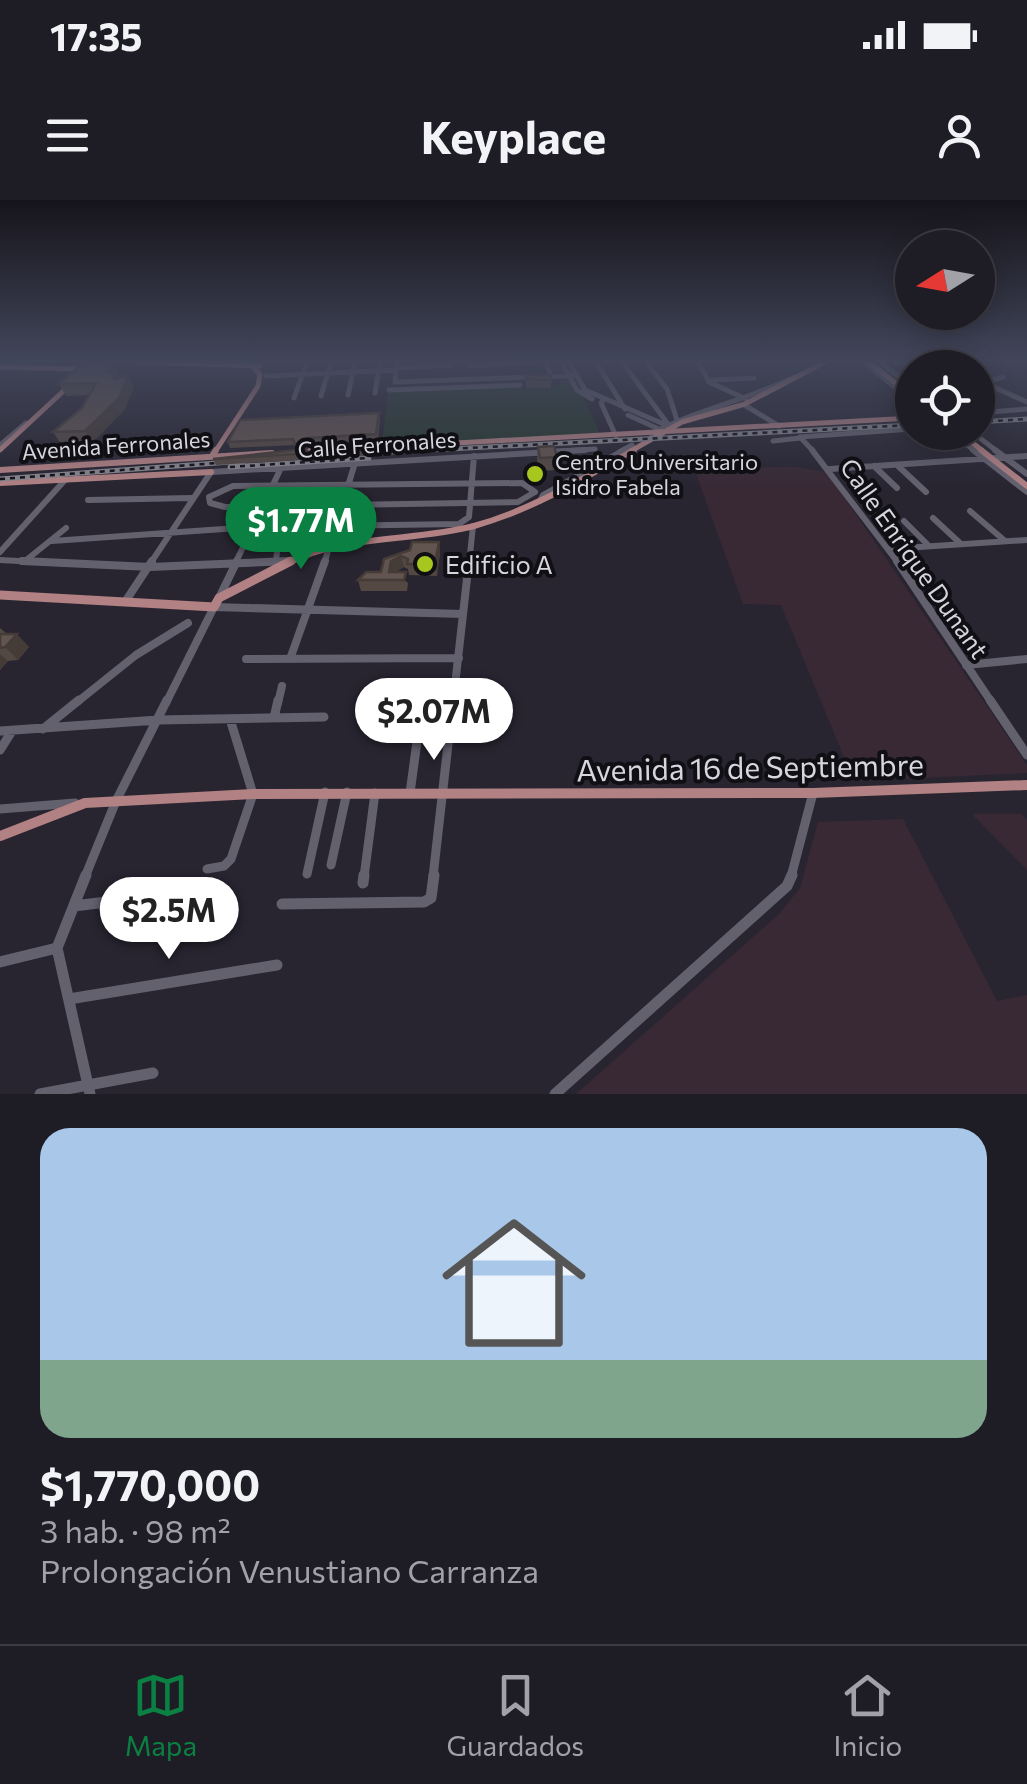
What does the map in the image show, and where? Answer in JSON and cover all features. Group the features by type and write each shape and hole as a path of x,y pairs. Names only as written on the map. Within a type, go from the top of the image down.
{"main road":[{"path":"0,448 50,404"},
{"path":"216,456 250,404"},
{"path":"310,451 655,433 743,404"},
{"path":"0,596 216,603 293,560 330,548 469,524 544,500 668,427 683,432 895,419"},
{"path":"988,450 1027,483"},
{"name":"Avenida Ferronales","path":"0,470 278,452"},
{"name":"Avenida Ferronales","path":"0,483 212,472"},
{"name":"Avenida 16 de Septiembre","path":"0,836 85,803 254,794 813,793 1027,785"}],"street":[{"path":"603,404 616,436"},
{"path":"608,404 668,427"},
{"path":"621,404 655,433"},
{"path":"652,404 668,427"},
{"path":"671,404 677,420"},
{"path":"668,427 677,420 742,404"},
{"path":"751,404 779,426"},
{"path":"995,410 1027,406"},
{"path":"0,448 41,410"},
{"path":"773,441 895,430"},
{"name":"Calle Enrique Dunant","path":"800,438 830,469 888,549 1027,755"},
{"path":"544,500 543,495 632,445"},
{"name":"Calle Ferronales","path":"281,468 595,448"},
{"path":"974,450 1027,483"},
{"path":"994,450 1027,483"},
{"path":"282,904 424,902 431,898 464,614 474,456"},
{"path":"830,469 1025,458"},
{"path":"290,658 330,548 355,463"},
{"path":"896,464 926,492"},
{"path":"874,466 898,488"},
{"path":"89,1089 58,948 116,801 238,564 281,468"},
{"name":"Avenida Ferronales","path":"212,472 281,468"},
{"path":"125,602 212,472"},
{"path":"0,552 65,480"},
{"path":"522,482 535,492 518,502 225,508 210,503 208,497 233,486 348,484 522,482"},
{"path":"88,500 192,498"},
{"path":"970,511 1005,542"},
{"path":"934,518 961,544"},
{"path":"904,521 930,546"},
{"path":"52,540 252,527 469,524"},
{"path":"26,561 66,528"},
{"path":"888,549 1027,540"},
{"path":"262,544 278,543 276,562"},
{"path":"0,560 150,567 293,560"},
{"path":"216,603 464,614"},
{"path":"43,728 136,655 188,623"},
{"path":"246,659 459,658"},
{"path":"966,665 1027,659"},
{"path":"274,718 282,686"},
{"path":"0,731 158,720 324,717"},
{"path":"207,870 228,864 254,794 230,719"},
{"path":"410,793 419,728"},
{"path":"0,750 12,731"},
{"path":"307,874 325,792"},
{"path":"331,865 347,792"},
{"path":"364,883 375,793"},
{"path":"555,1094 787,886 796,866 813,793"},
{"path":"0,809 85,803"},
{"path":"74,906 156,896"},
{"path":"0,962 58,948"},
{"path":"69,999 277,965"},
{"path":"40,1094 89,1089 153,1072"}],"shaded area":[{"path":"796,467 827,472 1027,765 1027,773 854,781 781,605 743,604 694,468"},
{"path":"972,814 1021,814 1027,820 1027,870"},
{"path":"903,819 997,1001 1027,995 1027,1094 576,1094 779,914 800,888 818,822"}],"green space":[{"path":"387,404 586,404 600,434 382,444"}],"building":[{"path":"84,404 113,404 85,431 53,432"},
{"path":"379,413 376,434 308,438 301,446 308,452 380,449 213,459 297,450 293,439 228,442 240,420"},
{"path":"554,446 557,457 540,458 538,447"},
{"path":"412,542 439,542 435,564 407,564 408,559 401,556 391,561 389,572 406,572 404,580 358,580 366,572 381,572 384,559 410,550"},
{"path":"0,634 17,634 0,648"}],"railway":[{"path":"995,421 1027,419"},
{"path":"353,454 895,426"},
{"path":"230,467 369,458"},
{"path":"0,479 244,461"}],"place":[{"name":"Centro Universitario Isidro Fabela","path":"535,474"},
{"name":"Edificio A","path":"425,564"}]}
